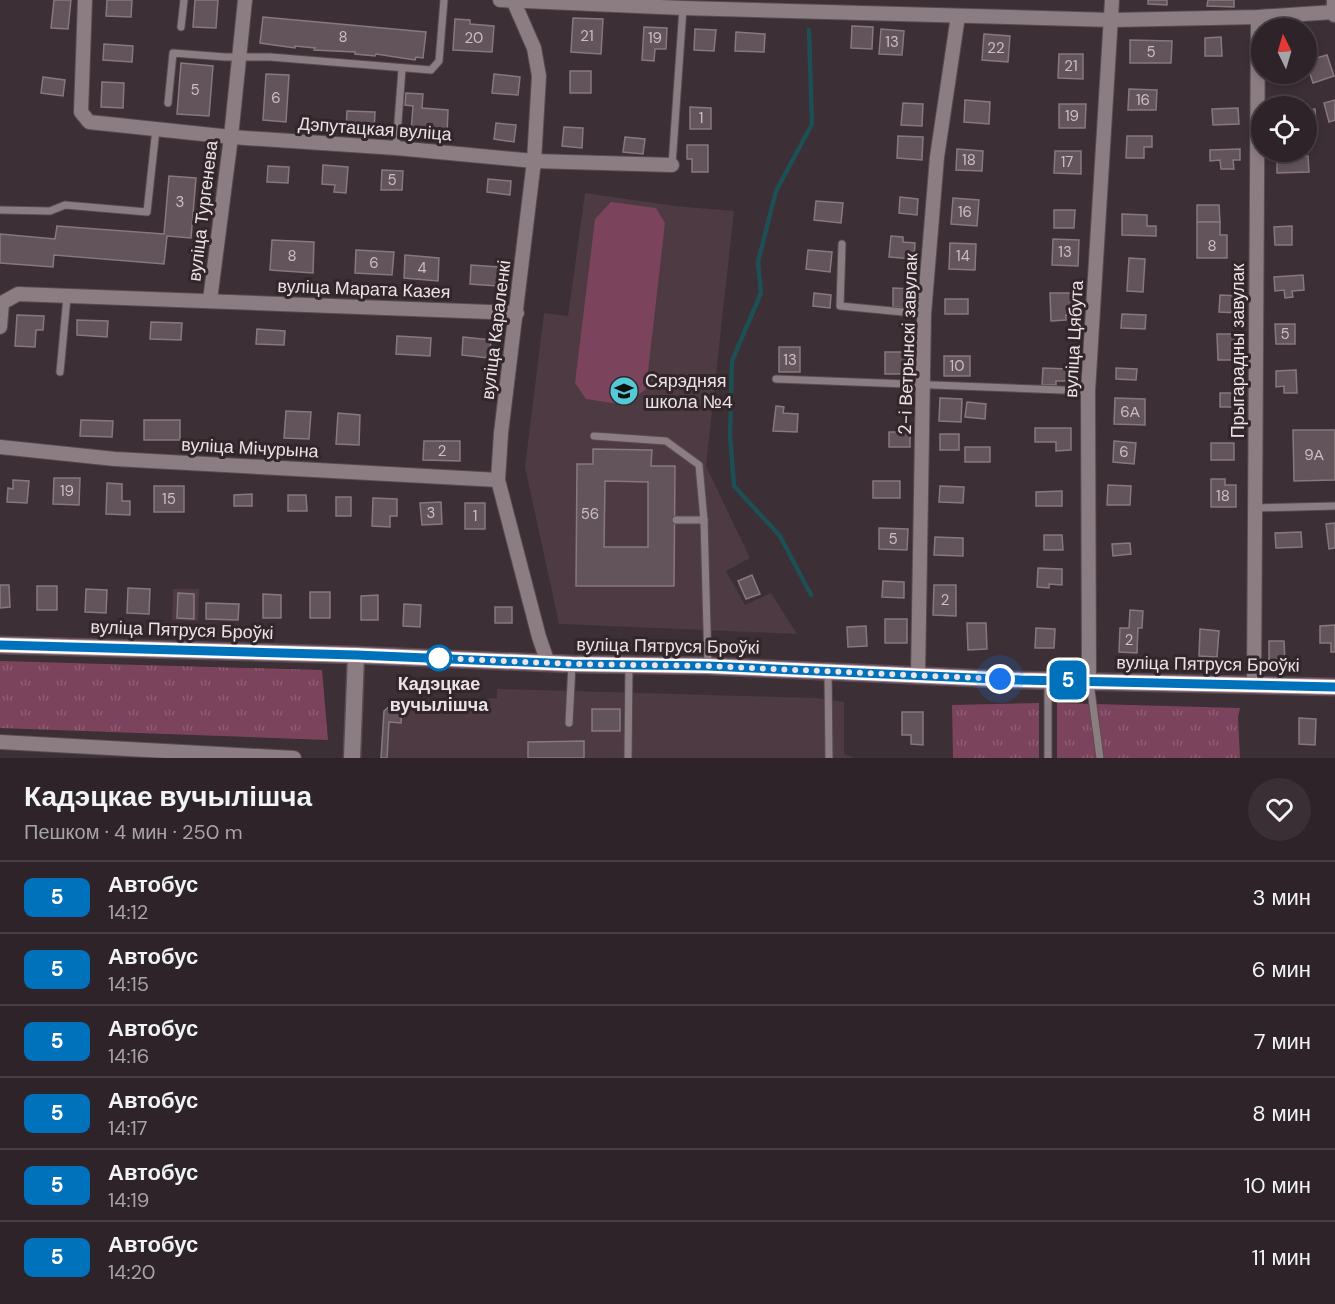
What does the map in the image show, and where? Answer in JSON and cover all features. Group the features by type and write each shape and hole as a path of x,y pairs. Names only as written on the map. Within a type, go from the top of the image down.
{"main road":[{"name":"вуліца Пятруся Броўкі","path":"0,645 356,655 572,664 708,666 1048,680 1335,687"}],"street":[{"name":"Дэпутацкая вуліца","path":"85,0 81,112 89,122 231,137 396,147 534,161 672,165"},
{"name":"вуліца Тургенева","path":"0,327 2,303 18,294 210,300 231,137 245,0"},
{"path":"508,0 683,8 1112,20 1335,13 1335,0"},
{"name":"вуліца Караленкі","path":"508,0 534,48 539,76 534,161 501,433 498,480 539,637 548,663"},
{"name":"вуліца Цябута","path":"1089,681 1088,391 1112,0"},
{"name":"2-і Ветрынскі завулак","path":"918,675 924,314 937,157 958,16"},
{"name":"Прыгарадны завулак","path":"1254,685 1258,16"},
{"name":"вуліца Марата Казея","path":"210,300 517,313"},
{"name":"вуліца Мічурына","path":"0,447 115,459 498,480"},
{"path":"352,758 356,655"},
{"path":"0,742 138,754 294,758"}],"lane":[{"path":"181,27 184,0"},
{"path":"168,103 173,53 270,57 431,70 439,61 444,0"},
{"path":"672,165 683,8"},
{"path":"396,147 402,69"},
{"path":"0,210 50,211 66,205 147,212 156,129"},
{"path":"842,244 840,306 924,314"},
{"path":"60,372 67,297"},
{"path":"776,379 1088,391"},
{"path":"594,436 666,441 699,465 704,520 708,666"},
{"path":"1255,508 1335,506"},
{"path":"676,520 704,520"},
{"path":"569,723 572,664"},
{"path":"628,758 629,664"},
{"path":"828,671 830,758"},
{"path":"1048,680 1048,758"},
{"path":"1089,681 1100,758"}],"shaded area":[{"name":"Сярэдняя школа №4","path":"585,193 675,206 734,211 706,466 750,558 726,571 745,605 771,593 797,634 559,624 525,467 544,313 568,316"},
{"path":"173,589 199,589 198,621 172,620"},
{"path":"497,689 816,698 844,702 844,754 855,758 381,758 384,711 393,703 497,698"}],"green space":[{"path":"611,202 656,208 665,223 646,389 625,405 586,399 575,383 595,219"},
{"path":"0,661 322,670 328,740 0,728"},
{"path":"1039,703 1039,758 953,758 952,705"},
{"path":"1057,703 1240,708 1238,717 1240,758 1057,758"}],"building":[{"path":"54,0 71,0 68,29 51,28"},
{"path":"107,0 132,0 131,17 106,16"},
{"path":"195,0 218,0 216,28 193,27"},
{"path":"1148,0 1167,0 1167,5 1148,4"},
{"path":"1208,0 1234,0 1234,7 1207,6"},
{"path":"263,17 426,32 423,58 416,57 415,60 260,43"},
{"path":"573,18 603,19 601,54 571,52"},
{"path":"455,19 470,20 470,24 494,26 492,52 453,50"},
{"path":"852,26 873,27 872,49 851,48"},
{"path":"644,27 667,28 666,49 655,49 654,61 642,60"},
{"path":"695,29 716,30 714,51 694,50"},
{"path":"881,29 904,31 902,55 879,54"},
{"path":"736,32 765,34 764,52 735,51"},
{"path":"984,34 1010,36 1008,62 982,60"},
{"path":"1221,37 1222,56 1205,56 1205,38"},
{"path":"1130,40 1172,41 1171,63 1130,63"},
{"path":"104,44 133,46 132,62 103,60"},
{"path":"1059,54 1083,54 1083,79 1058,78"},
{"path":"1327,55 1334,76 1317,82 1317,58"},
{"path":"181,63 213,66 209,116 177,114"},
{"path":"570,71 591,71 591,93 570,93"},
{"path":"266,74 289,75 286,122 263,120"},
{"path":"494,74 520,77 518,95 492,93"},
{"path":"43,77 65,80 63,96 41,93"},
{"path":"102,82 124,83 123,108 101,107"},
{"path":"1129,89 1157,90 1156,110 1128,110"},
{"path":"406,93 423,94 422,108 448,110 447,135 411,132 413,106 405,105"},
{"path":"965,100 990,102 989,124 964,122"},
{"path":"1335,100 1335,120 1329,122 1324,103"},
{"path":"903,103 923,104 922,126 901,125"},
{"path":"1059,104 1086,104 1085,128 1059,128"},
{"path":"690,107 711,108 711,129 690,129"},
{"path":"1238,108 1239,124 1213,125 1212,109"},
{"path":"347,111 375,112 374,131 346,130"},
{"path":"496,123 516,125 514,142 494,139"},
{"path":"564,127 583,128 582,148 562,146"},
{"path":"898,136 923,137 922,160 897,158"},
{"path":"1127,136 1152,136 1152,147 1144,147 1144,158 1126,158"},
{"path":"625,137 645,139 643,154 623,152"},
{"path":"687,145 708,145 708,172 692,172 692,159 687,159"},
{"path":"957,149 983,151 982,171 956,170"},
{"path":"1240,149 1240,160 1233,160 1234,169 1221,169 1220,160 1210,161 1210,150"},
{"path":"1055,151 1081,151 1081,174 1054,173"},
{"path":"1277,162 1308,162 1309,172 1277,173"},
{"path":"323,165 348,167 346,193 334,192 335,185 322,184"},
{"path":"268,166 289,167 288,183 267,182"},
{"path":"382,170 403,171 402,190 381,190"},
{"path":"169,176 196,178 191,238 167,236 164,264 54,255 53,267 0,263 0,234 55,239 57,226 164,234"},
{"path":"488,179 511,181 510,195 487,192"},
{"path":"900,197 918,199 917,215 899,213"},
{"path":"953,198 979,200 977,226 951,224"},
{"path":"816,201 843,203 841,223 814,220"},
{"path":"1197,205 1219,205 1220,222 1197,222"},
{"path":"1054,210 1075,210 1074,228 1054,228"},
{"path":"1122,214 1147,215 1147,226 1156,226 1156,236 1122,235"},
{"path":"1197,222 1220,222 1220,235 1227,235 1227,258 1197,258"},
{"path":"1292,226 1292,245 1275,245 1274,227"},
{"path":"891,236 903,237 903,242 915,243 914,259 889,257"},
{"path":"1053,239 1079,240 1078,266 1052,265"},
{"path":"272,240 314,242 313,273 270,270"},
{"path":"950,243 976,244 975,270 949,269"},
{"path":"356,250 394,252 392,275 355,273"},
{"path":"808,250 832,252 830,272 806,269"},
{"path":"405,255 439,258 438,281 404,278"},
{"path":"1129,258 1145,259 1143,292 1127,291"},
{"path":"471,265 499,267 497,286 470,284"},
{"path":"1303,275 1304,290 1292,291 1293,297 1285,298 1284,290 1275,291 1274,277"},
{"path":"893,288 914,289 914,303 906,303 906,308 893,307"},
{"path":"814,293 831,295 830,308 813,306"},
{"path":"1050,293 1075,293 1075,315 1066,315 1066,320 1051,321"},
{"path":"1220,295 1241,296 1240,313 1219,312"},
{"path":"945,299 968,299 968,314 945,314"},
{"path":"1122,314 1146,315 1145,329 1121,328"},
{"path":"17,315 44,316 43,330 36,330 35,347 15,346"},
{"path":"77,320 108,321 107,337 77,335"},
{"path":"151,322 182,323 181,340 150,339"},
{"path":"1275,324 1295,324 1295,344 1276,344"},
{"path":"257,329 285,331 284,345 256,344"},
{"path":"1217,334 1240,334 1240,360 1218,360"},
{"path":"397,336 431,338 430,356 396,354"},
{"path":"463,337 491,340 489,358 462,355"},
{"path":"779,347 800,347 800,372 779,372"},
{"path":"885,352 911,352 911,374 885,374"},
{"path":"944,356 970,356 970,376 944,376"},
{"path":"1043,368 1069,369 1069,381 1056,381 1056,385 1042,385"},
{"path":"1116,368 1137,369 1136,380 1116,379"},
{"path":"1296,370 1297,393 1284,393 1284,386 1276,387 1276,371"},
{"path":"1220,393 1238,393 1238,407 1220,407"},
{"path":"940,398 962,399 961,422 939,421"},
{"path":"1115,398 1145,399 1145,425 1114,424"},
{"path":"967,402 986,404 985,419 965,417"},
{"path":"776,406 784,407 783,413 798,414 797,432 773,431"},
{"path":"286,411 311,412 309,439 284,438"},
{"path":"338,413 360,415 359,445 336,444"},
{"path":"81,420 113,421 112,437 80,436"},
{"path":"144,420 180,420 180,440 144,440"},
{"path":"1035,428 1071,428 1071,450 1056,451 1056,442 1035,442"},
{"path":"1293,430 1335,430 1335,480 1294,481"},
{"path":"889,432 910,432 910,447 889,447"},
{"path":"940,434 959,434 959,450 940,450"},
{"path":"424,441 460,441 460,461 423,460"},
{"path":"1114,441 1136,443 1134,464 1113,462"},
{"path":"1211,443 1234,443 1234,460 1211,460"},
{"path":"965,447 990,447 990,462 965,462"},
{"path":"593,449 652,450 651,466 675,466 674,586 576,586 577,464 593,464","holes":["605,481 648,482 648,547 604,547"]},
{"path":"54,478 80,478 79,505 53,504"},
{"path":"1211,479 1225,479 1225,485 1236,485 1236,507 1211,507"},
{"path":"13,480 29,481 27,503 7,502 8,488 13,489"},
{"path":"873,481 900,481 900,498 873,498"},
{"path":"107,483 122,484 122,501 130,501 130,515 106,514"},
{"path":"1108,485 1131,486 1130,505 1107,505"},
{"path":"154,486 184,486 184,512 154,512"},
{"path":"940,486 964,487 963,503 939,502"},
{"path":"1062,491 1062,506 1036,506 1036,492"},
{"path":"252,494 252,506 234,506 234,495"},
{"path":"288,495 306,495 307,511 288,511"},
{"path":"336,497 351,497 351,516 336,516"},
{"path":"373,498 397,499 397,516 390,516 390,527 372,526"},
{"path":"441,502 442,524 422,525 420,503"},
{"path":"465,503 485,503 485,529 465,529"},
{"path":"1335,523 1335,548 1329,549 1326,524"},
{"path":"879,528 908,529 907,550 879,549"},
{"path":"1301,532 1302,547 1276,548 1275,533"},
{"path":"1044,535 1062,535 1063,550 1044,550"},
{"path":"935,537 963,538 963,556 934,555"},
{"path":"1130,543 1131,554 1113,556 1112,544"},
{"path":"1038,568 1062,569 1062,585 1049,584 1049,588 1037,587"},
{"path":"752,575 760,594 746,599 738,581"},
{"path":"883,581 904,582 904,598 882,597"},
{"path":"0,585 9,585 10,607 0,608"},
{"path":"934,585 956,585 956,616 933,615"},
{"path":"37,586 57,586 57,610 37,610"},
{"path":"128,588 150,589 149,614 127,613"},
{"path":"86,589 107,590 106,613 85,612"},
{"path":"310,592 330,592 330,618 310,618"},
{"path":"178,593 194,594 194,619 177,618"},
{"path":"263,594 281,595 281,618 263,618"},
{"path":"378,595 378,620 361,620 361,596"},
{"path":"206,603 239,604 238,620 206,619"},
{"path":"404,604 421,605 420,627 403,626"},
{"path":"495,607 512,607 512,623 495,623"},
{"path":"1130,610 1143,611 1142,628 1138,628 1137,653 1119,652 1120,628 1129,628"},
{"path":"885,619 907,619 907,643 885,643"},
{"path":"967,623 986,623 987,649 968,650"},
{"path":"1335,625 1335,652 1331,652 1331,643 1320,643 1320,626"},
{"path":"866,626 867,646 848,647 847,627"},
{"path":"1036,628 1055,629 1054,648 1035,648"},
{"path":"1200,629 1219,631 1217,657 1199,656"},
{"path":"1269,641 1284,641 1285,661 1269,661"},
{"path":"393,703 402,703 401,723 389,722 387,758 381,758 384,711"},
{"path":"592,709 620,709 620,731 592,731"},
{"path":"902,712 923,712 923,745 911,744 911,735 902,735"},
{"path":"1299,718 1316,719 1315,745 1299,744"},
{"path":"584,741 584,758 528,758 528,742"}],"waterway":[{"path":"809,30 812,124 776,191 758,262 761,293 732,361 730,435 734,486 780,536 811,595"}],"bus line":[{"name":"5","path":"0,645 356,655 572,664 708,666 1020,680 1335,687"}],"place":[{"name":"Сярэдняя школа №4","path":"624,391"},
{"name":"Кадэцкае вучылішча","path":"439,658"}],"route":[{"path":"439,658 572,664 708,666 1000,679"}]}
